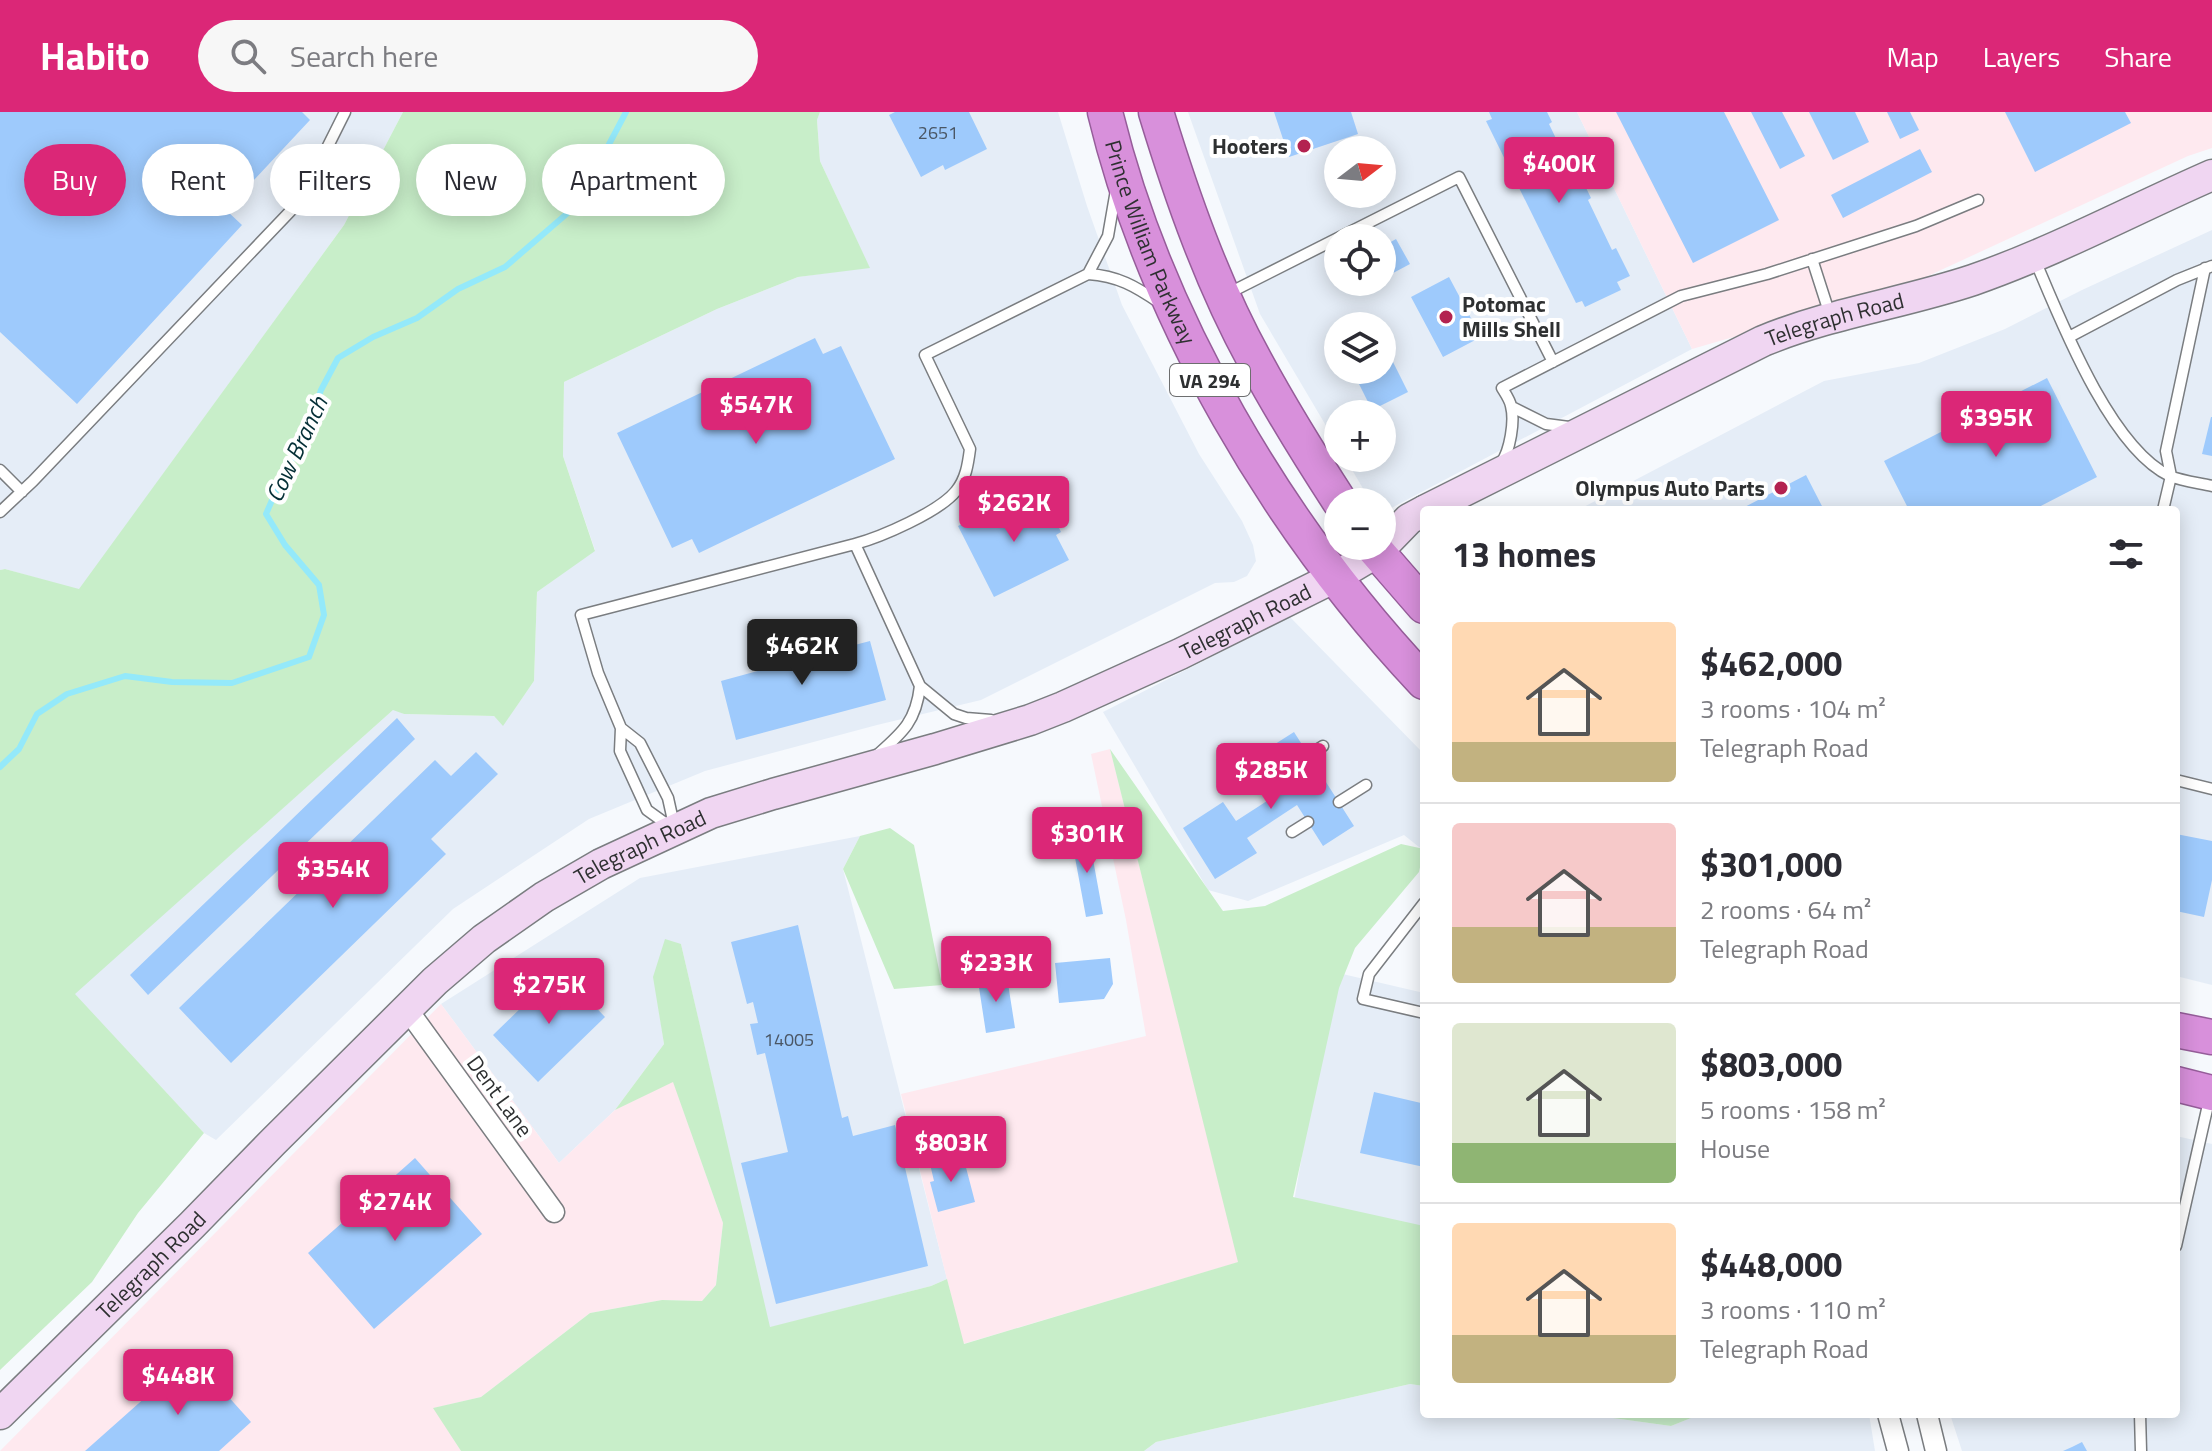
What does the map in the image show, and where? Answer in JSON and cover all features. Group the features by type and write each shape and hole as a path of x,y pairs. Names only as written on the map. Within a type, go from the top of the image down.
{"highway":[{"name":"Prince William Parkway","path":"1105,112 1148,245 1179,318 1242,441 1294,522 1335,577 1379,633 1420,678"},
{"name":"Prince William Parkway","path":"1156,112 1178,186 1224,296 1254,359 1331,488"},
{"path":"1384,560 1420,601"},
{"path":"2180,1031 2212,1037"},
{"path":"2180,1085 2211,1092"}],"main road":[{"name":"Telegraph Road","path":"1435,506 1763,341 1831,318 1941,290 2034,258 2212,175"},
{"name":"Telegraph Road","path":"1396,530 1420,514"},
{"name":"Telegraph Road","path":"0,1414 435,981 484,939 544,897 601,864 711,813 1021,723 1063,707 1180,654 1335,577 1359,560"}],"street":[{"name":"Dent Lane","path":"407,1009 554,1212"},
{"path":"1889,1418 1898,1451"},
{"path":"1928,1418 1936,1451"}],"lane":[{"path":"0,512 301,200 345,112"},
{"path":"1088,274 1108,236 1120,164"},
{"path":"1366,224 1459,177 1553,362"},
{"path":"1491,477 1507,455 1510,443 1512,407 1502,388 1681,296 1767,274 1916,226 1978,200"},
{"path":"1224,296 1324,245"},
{"path":"2034,258 2069,337 2120,432 2146,460 2171,476 2212,486"},
{"path":"1812,259 1831,318"},
{"path":"2069,337 2208,267"},
{"path":"2164,506 2171,476 2166,451 2208,267"},
{"path":"675,829 647,810 620,751 621,728 598,673 581,615 874,539 941,504 956,491 963,479 970,449 925,355 1088,274 1110,276 1130,284 1179,318"},
{"path":"1512,407 1555,426 1601,422"},
{"path":"0,470 22,492"},
{"path":"855,544 920,686 948,711 960,717 1021,723"},
{"path":"861,769 909,723 916,710 920,686"},
{"path":"621,728 640,743 668,798 675,829"},
{"path":"1309,755 1323,746"},
{"path":"1262,784 1278,774"},
{"path":"2180,781 2212,789"},
{"path":"1339,802 1366,785"},
{"path":"1292,832 1308,822"},
{"path":"1420,908 1369,974 1363,999 1420,1012"},
{"path":"2180,1228 2211,1092"},
{"path":"2140,1418 2141,1451"}],"shaded area":[{"path":"0,112 403,112 386,144 270,144 270,216 349,216 344,225 79,590 0,570"},
{"path":"820,112 1058,112 1122,305 1199,454 1242,521 1253,545 1256,561 1247,576 1234,582 1215,583 981,700 705,771 589,819 453,909 216,1140 204,1133 74,994 394,709 404,714 494,716 503,725 534,681 537,592 595,550 563,456 564,382 717,309 798,277 869,267 820,161 817,120"},
{"path":"1188,112 1577,112 1692,349 1396,506 1396,488 1363,488 1353,472 1396,472 1396,400 1324,400 1324,422 1260,314"},
{"path":"1577,112 2212,112 2212,148 2188,156 1902,288 1692,349"},
{"path":"2212,230 2212,985 2180,977 2180,506 1586,506 1824,381 1919,363 2005,329"},
{"path":"1290,617 1420,750 1420,848 1404,835 1248,901 1208,890 1103,712"},
{"path":"1110,749 1239,1262 963,1344 901,1094 1146,1036 1126,920 1091,754"},
{"path":"860,836 843,869 947,1279 931,1286 769,1328 681,944 654,977 664,1044 615,1110 559,1163 441,1004 640,878"},
{"path":"1334,972 1420,992 1420,1240 1292,1213"},
{"path":"441,1004 559,1163 615,1110 673,1081 723,1223 716,1285 702,1301 662,1300 590,1313 481,1397 434,1408 461,1451 0,1451"},
{"path":"2180,1137 2212,1144 2212,1451 1962,1451 1951,1418 2180,1418"},
{"path":"1410,1384 1420,1385 1420,1418 1613,1418 1671,1426 1691,1418 1870,1418 1875,1451 1144,1451 1156,1442"}],"green space":[{"path":"403,112 820,112 817,120 820,161 870,268 798,277 717,309 564,382 563,456 595,551 537,592 534,681 503,726 494,716 404,714 393,710 75,994 204,1133 138,1213 92,1282 0,1370 0,570 79,589 349,216 400,216 400,144 386,144"},
{"path":"1110,749 1223,911 1265,906 1401,844 1420,848 1419,872 1355,948 1339,988 1293,1197 1420,1225 1420,1385 1410,1384 1156,1442 1144,1451 461,1451 433,1408 481,1397 590,1313 662,1300 702,1301 716,1285 723,1223 673,1082 615,1110 664,1044 653,977 665,939 681,944 770,1327 931,1286 947,1279 964,1344 1238,1262"},
{"path":"890,828 914,845 942,985 894,989 843,869 860,836"},
{"path":"1613,1418 1691,1418 1671,1426"}],"building":[{"path":"0,112 302,112 310,120 288,144 270,144 270,163 254,180 254,144 142,144 142,216 232,216 242,225 77,404 0,332"},
{"path":"895,112 969,112 987,149 945,170 943,165 921,177 889,115"},
{"name":"Hooters","path":"1274,112 1351,112 1358,134 1324,136 1324,145 1289,157"},
{"path":"1489,112 1547,112 1552,122 1549,124 1563,153 1568,151 1612,250 1616,248 1630,276 1617,282 1621,290 1585,307 1582,301 1576,303 1486,121 1492,119"},
{"path":"1616,112 1724,112 1779,220 1693,263"},
{"path":"1751,112 1782,112 1805,156 1780,169"},
{"path":"1809,112 1855,112 1869,142 1833,160"},
{"path":"1887,112 1910,112 1919,130 1900,139"},
{"path":"2005,112 2125,112 2131,123 2035,172"},
{"path":"1920,149 1932,172 1843,218 1831,195"},
{"path":"1396,239 1410,264 1396,272"},
{"name":"Potomac Mills Shell","path":"1449,277 1481,337 1443,357 1411,297"},
{"path":"815,338 823,354 841,346 895,459 699,553 692,539 672,548 617,433"},
{"path":"1396,368 1408,392 1392,400 1367,400 1359,384 1396,384"},
{"path":"2047,378 2097,477 2041,506 1907,506 1884,461"},
{"path":"2212,417 2212,456 2202,454"},
{"path":"1806,475 1822,506 1747,506"},
{"path":"1022,494 1027,504 1038,499 1048,520 1054,517 1061,532 1056,535 1069,560 994,597 958,526"},
{"path":"801,627 809,657 870,641 886,700 736,740 721,681 783,664 776,634"},
{"path":"397,718 415,739 148,995 130,975"},
{"path":"1294,732 1354,826 1323,846 1297,805 1247,838 1257,853 1215,879 1183,828 1223,802 1236,821 1287,788 1264,751"},
{"path":"476,752 498,774 431,839 446,854 231,1063 179,1008 435,760 451,776"},
{"path":"1088,832 1103,914 1086,917 1071,836"},
{"path":"2180,835 2212,841 2212,880 2204,917 2180,912"},
{"path":"798,925 842,1118 848,1116 853,1136 895,1125 928,1266 776,1304 741,1163 788,1152 765,1053 757,1055 750,1024 758,1023 753,1002 747,1004 731,942"},
{"path":"1110,958 1113,984 1104,999 1059,1003 1055,963"},
{"path":"560,970 605,1017 538,1082 493,1035"},
{"path":"998,975 999,979 1007,977 1015,1028 986,1033 978,981"},
{"path":"1374,1092 1420,1103 1420,1166 1360,1153"},
{"path":"963,1156 975,1202 938,1212 930,1182 934,1181 930,1164"},
{"path":"415,1158 482,1234 374,1329 308,1253"},
{"path":"192,1356 251,1422 219,1451 85,1451"},
{"path":"2082,1442 2087,1451 2063,1451 2072,1447"}],"waterway":[{"name":"Cow Branch","path":"0,767 19,749 37,714 67,694 125,676 172,682 232,683 309,657 324,615 319,585 285,545 266,514 307,432 321,390 338,358 373,337 417,318 458,289 505,267 577,205 626,112"}],"place":[{"name":"Hooters","path":"1304,146"},
{"name":"Potomac Mills Shell","path":"1446,317"},
{"name":"Olympus Auto Parts","path":"1781,488"}]}
